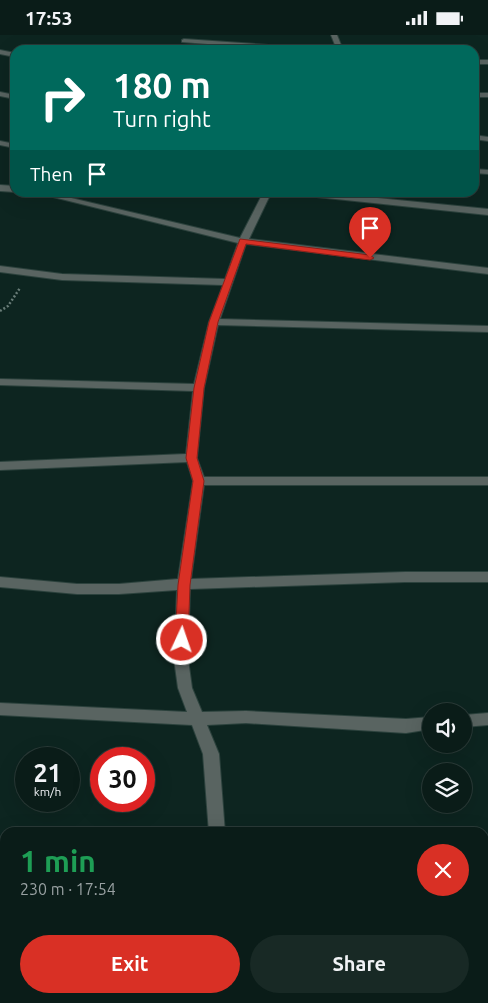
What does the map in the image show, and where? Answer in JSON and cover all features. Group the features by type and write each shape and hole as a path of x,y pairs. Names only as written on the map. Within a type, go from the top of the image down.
{"street":[{"path":"185,38 259,45"},
{"path":"58,197 243,241 488,271"},
{"path":"217,827 211,754 185,688 181,659 184,585 199,481 191,458 199,388 214,322 243,241 264,197"},
{"path":"345,197 488,212"},
{"path":"0,269 62,277 229,282"},
{"path":"214,322 488,329"},
{"path":"0,383 199,388"},
{"path":"0,466 191,458"},
{"path":"199,481 488,481"},
{"path":"0,582 77,589 119,589 405,577 488,577"},
{"path":"0,709 198,719 246,717 406,726 422,724"},
{"path":"472,720 488,719"}],"path":[{"path":"0,311 8,306 23,284 25,272"}],"route":[{"path":"182,640 184,585 199,481 191,458 199,388 214,322 243,241 370,258"}]}
